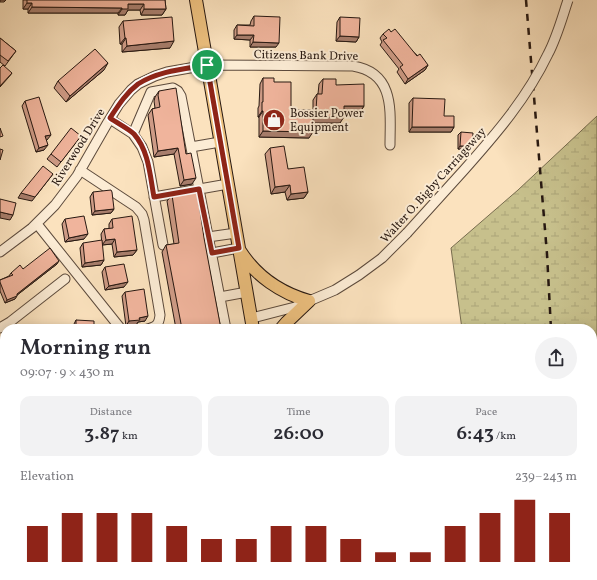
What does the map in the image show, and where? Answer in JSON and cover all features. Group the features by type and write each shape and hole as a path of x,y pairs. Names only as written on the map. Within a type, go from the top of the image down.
{"main road":[{"path":"196,0 252,323"},
{"path":"239,248 266,280 298,298 309,301"},
{"path":"285,324 309,301"}],"street":[{"name":"Walter O. Bigby Carriageway","path":"252,323 335,290 382,258 407,233 488,143 525,95 549,53 568,0"},
{"name":"Riverwood Drive","path":"0,252 20,238 55,205 70,186 119,104 131,90 138,84 167,72 207,65"},
{"name":"Citizens Bank Drive","path":"207,65 353,66 366,69 378,78 386,90 389,98 390,146"},
{"path":"145,81 151,92"},
{"path":"151,92 173,88 178,91 181,96 225,324"},
{"path":"133,134 151,92"},
{"path":"110,118 133,134 142,147 148,162 163,245"},
{"path":"191,147 220,142"},
{"path":"80,170 136,207 142,214 160,315 157,324"},
{"path":"154,197 228,184"},
{"path":"36,224 117,324"},
{"path":"208,237 236,233"},
{"path":"212,253 239,248"},
{"path":"7,324 65,279"},
{"path":"220,297 247,292"}],"green space":[{"path":"597,116 597,324 461,324 451,248 518,190"}],"building":[{"path":"27,0 165,0 166,9 144,9 144,4 128,4 128,9 32,7 32,3 27,3"},
{"path":"254,16 280,17 279,43 253,42 254,35 237,35 237,25 254,26"},
{"path":"172,17 174,41 127,46 123,21"},
{"path":"340,17 360,18 359,37 340,36"},
{"path":"389,29 391,32 395,29 417,56 420,54 428,65 408,79 400,67 403,65 383,40 387,38 383,34"},
{"path":"0,38 16,51 8,61 0,55"},
{"path":"95,49 108,63 70,96 58,81"},
{"path":"3,65 12,73 0,86 0,68"},
{"path":"263,78 274,78 274,82 291,82 291,110 316,111 317,94 322,94 323,79 336,79 336,85 364,84 364,106 344,106 344,117 313,117 313,132 263,131"},
{"path":"176,88 186,154 191,153 196,178 184,180 178,148 158,151 152,109 160,107 158,95 159,91"},
{"path":"39,97 51,135 45,136 48,145 39,148 25,101"},
{"path":"413,98 445,99 444,116 454,116 454,127 412,127"},
{"path":"0,128 3,136 0,137"},
{"path":"71,128 81,136 61,162 51,154"},
{"path":"461,132 473,133 472,146 460,146"},
{"path":"284,146 288,169 304,167 308,192 291,194 290,185 275,187 270,148"},
{"path":"0,149 3,150 0,160"},
{"path":"43,166 53,174 35,197 21,193"},
{"path":"111,190 114,209 95,211 93,192"},
{"path":"197,190 204,238 220,324 181,324 166,245 179,243 172,195"},
{"path":"0,199 16,203 13,215 0,212"},
{"path":"84,216 88,234 69,238 65,219"},
{"path":"132,216 137,250 117,252 115,239 106,240 104,229 113,228 112,219"},
{"path":"102,240 104,260 85,263 83,243"},
{"path":"50,248 59,261 17,294 17,296 7,300 0,280 13,275 11,273 20,265 23,269"},
{"path":"124,264 128,282 109,286 105,267"},
{"path":"144,289 148,316 139,318 140,320 129,321 125,292"},
{"path":"76,320 94,321 94,324 76,324"}],"railway":[{"path":"526,0 547,254 551,324"}],"place":[{"name":"Bossier Power Equipment","path":"274,120"}],"route":[{"path":"207,65 239,248 212,253 199,189 154,197 148,162 142,147 133,134 110,118 119,104 138,84 167,72 207,65"}]}
